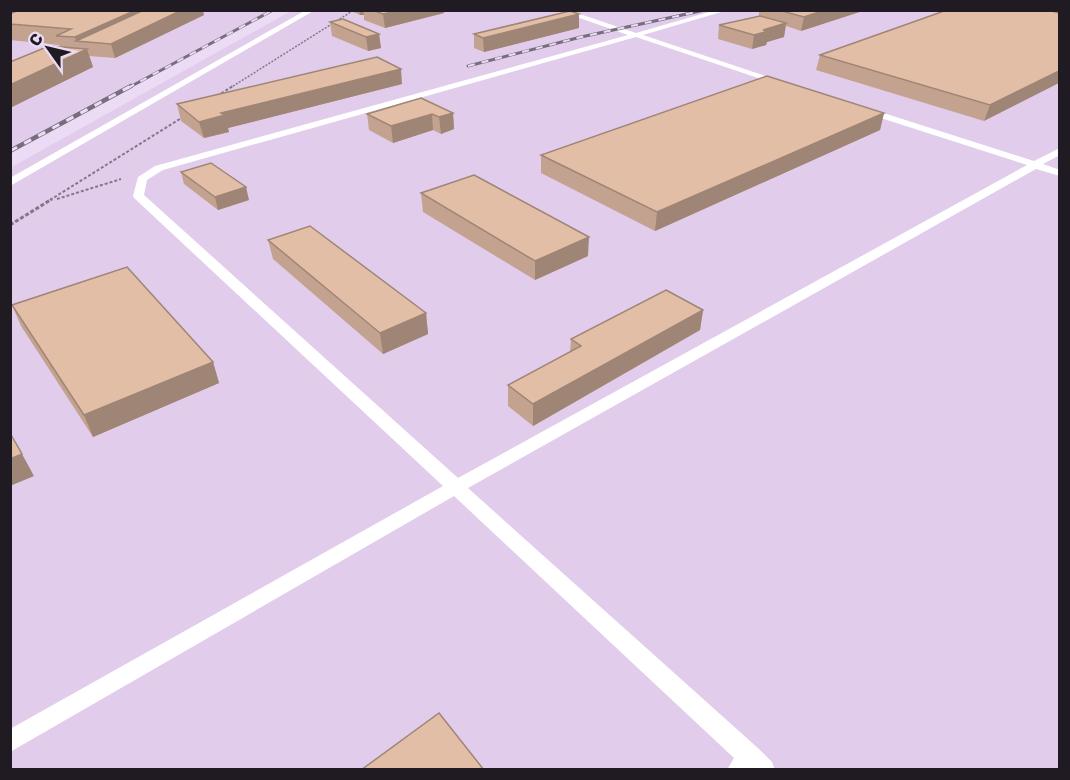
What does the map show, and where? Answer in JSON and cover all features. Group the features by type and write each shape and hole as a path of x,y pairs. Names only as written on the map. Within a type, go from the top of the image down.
{"lane":[{"path":"246,10 251,10"},
{"path":"10,183 312,10"},
{"path":"560,10 795,87"},
{"path":"725,10 159,168 142,179 138,196 456,487 751,765"},
{"path":"852,106 1059,173"},
{"path":"10,741 456,487 1059,151"}],"path":[{"path":"214,98 354,10"},
{"path":"10,225 184,117"},
{"path":"50,201 159,168"}],"shaded area":[{"path":"11,11 268,11 11,150"},
{"path":"291,11 1059,11 1059,769 11,769 10,168"}],"building":[{"path":"19,10 136,10 75,37 56,36 71,29 10,24 10,14"},
{"path":"144,10 182,10 111,44 76,41"},
{"path":"372,10 400,10 383,14"},
{"path":"778,10 825,10 804,17"},
{"path":"947,10 1048,10 1059,13 1059,71 990,105 820,55"},
{"path":"570,11 579,14 483,38 474,34"},
{"path":"760,16 786,23 754,35 719,25"},
{"path":"343,19 379,34 366,37 330,22"},
{"path":"49,46 87,49 10,85 10,62"},
{"path":"377,57 401,69 221,113 225,115 199,122 177,104"},
{"path":"767,76 884,113 657,212 541,155"},
{"path":"421,98 453,113 439,117 432,114 391,126 367,114"},
{"path":"211,163 246,187 215,197 181,172"},
{"path":"474,175 589,237 535,261 421,193"},
{"path":"310,226 426,313 380,333 268,240"},
{"path":"127,267 213,362 84,415 12,305"},
{"path":"666,290 703,310 533,404 508,385 581,346 571,339"},
{"path":"10,433 22,454 10,459"},
{"path":"439,713 484,770 361,770"}],"railway":[{"path":"128,88 273,10"},
{"path":"468,66 581,37 705,10"},
{"path":"10,151 131,86"}]}
